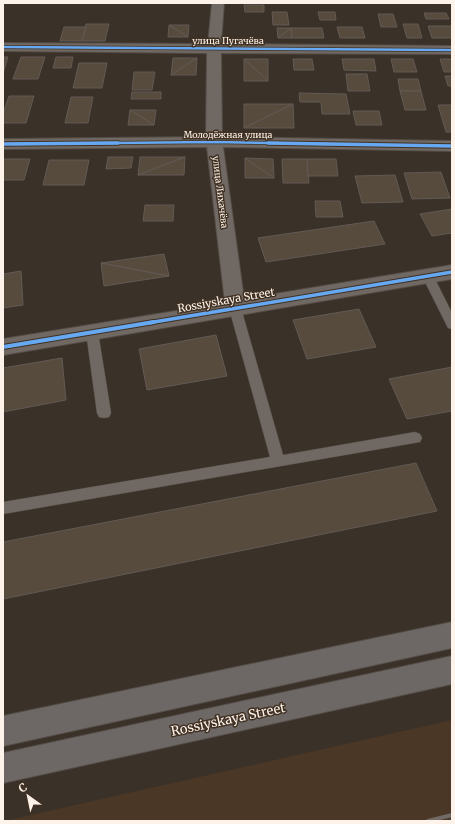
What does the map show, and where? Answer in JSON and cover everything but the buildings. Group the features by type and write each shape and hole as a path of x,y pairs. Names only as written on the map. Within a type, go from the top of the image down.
{"main road":[{"path":"3,731 452,635"},
{"name":"Rossiyskaya Street","path":"3,768 452,670"}],"street":[{"name":"улица Лихачёва","path":"218,3 214,49 214,142 235,308"},
{"name":"улица Пугачёва","path":"3,47 452,50"},
{"name":"Молодёжная улица","path":"3,144 214,142 452,146"},
{"name":"Rossiyskaya Street","path":"3,347 452,272"}],"lane":[{"path":"428,276 452,325"},
{"path":"235,308 278,462"},
{"path":"92,332 104,413"},
{"path":"3,508 415,438"}],"shaded area":[{"path":"452,720 452,821 4,821"}],"railway":[{"path":"428,821 452,815"}],"cycle path":[{"path":"3,47 452,50"},
{"path":"3,144 214,142 452,146"},
{"path":"3,347 452,272"}]}
